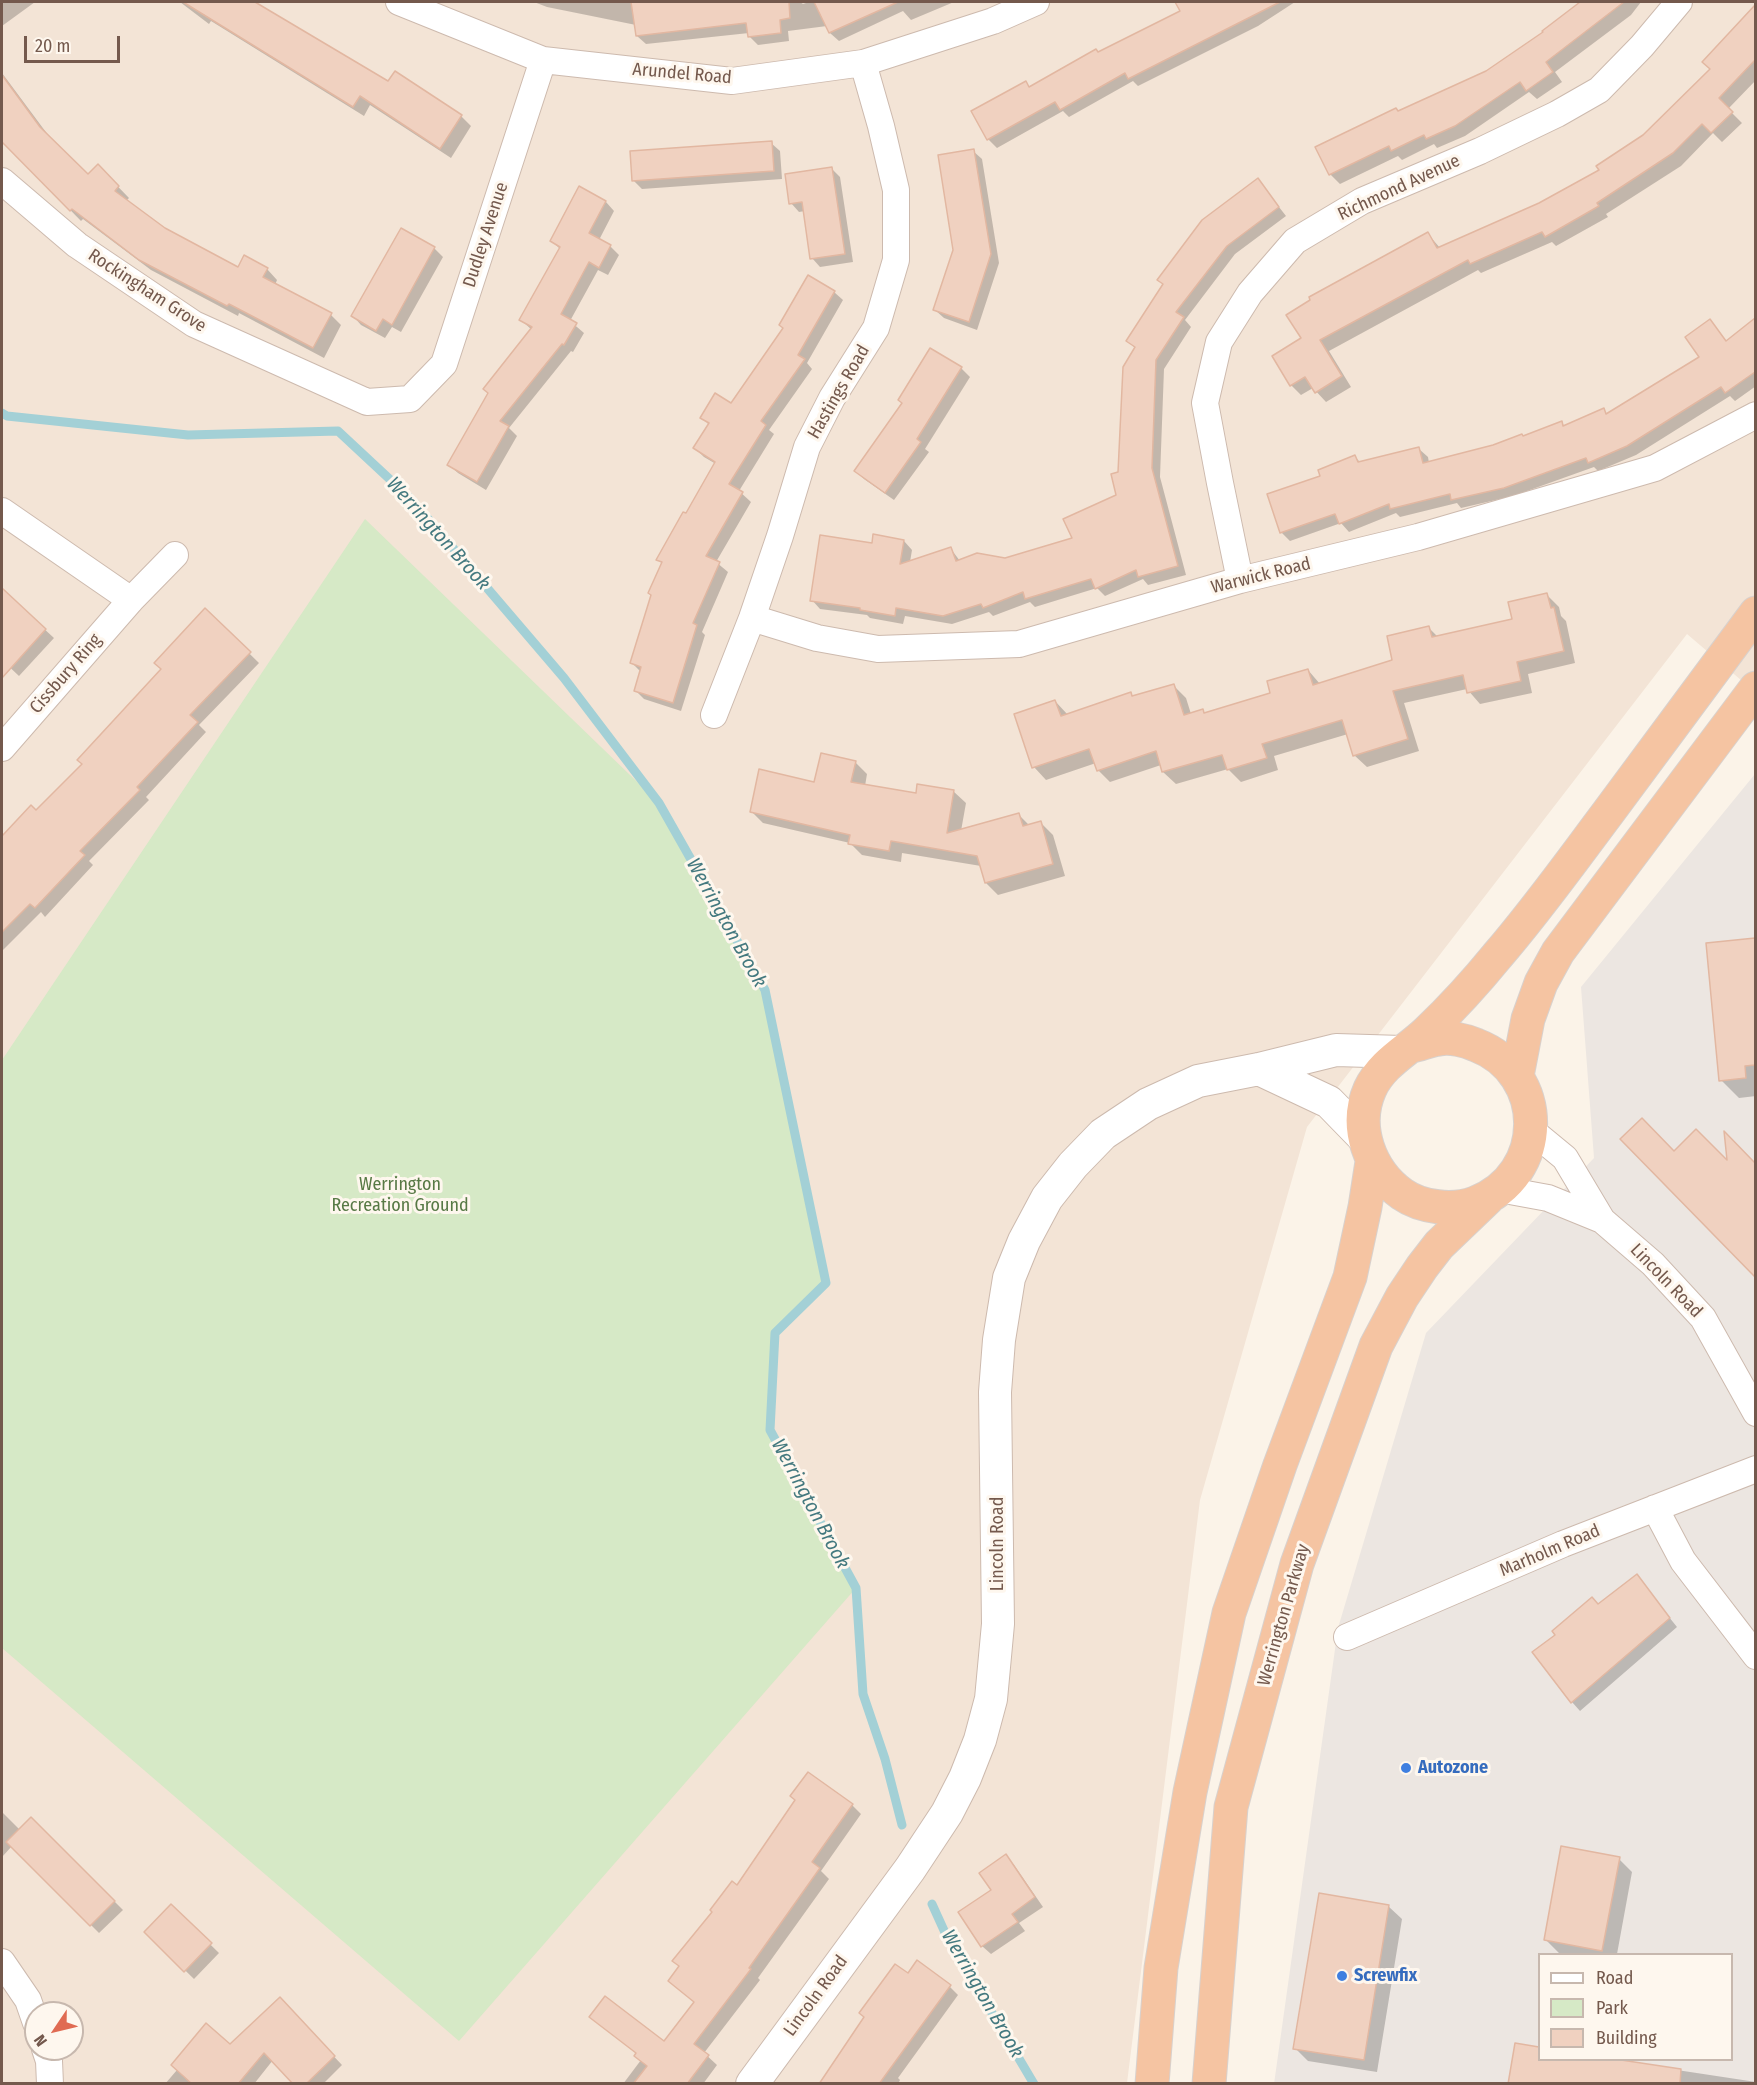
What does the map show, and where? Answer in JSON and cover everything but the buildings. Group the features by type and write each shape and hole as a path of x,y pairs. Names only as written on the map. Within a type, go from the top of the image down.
{"highway":[{"path":"1152,2084 1161,1968 1190,1792 1229,1613 1280,1465 1350,1277 1368,1150 1363,1114 1370,1089 1383,1068 1458,1002 1526,922 1755,613"},
{"path":"1517,1076 1528,1019 1541,983 1558,952 1755,688"},
{"path":"1368,1150 1386,1181 1405,1196 1427,1205 1450,1208 1473,1204 1496,1192 1507,1183 1519,1167 1527,1149 1532,1130 1527,1095 1517,1076 1503,1060 1486,1048 1466,1041 1440,1038 1407,1049"},
{"name":"Werrington Parkway","path":"1209,2084 1232,1807 1297,1564 1376,1346 1402,1297 1439,1245 1496,1192"}],"street":[{"name":"Arundel Road","path":"399,2 543,60 732,81 863,63 993,21 1036,2"},
{"name":"Richmond Avenue","path":"1240,580 1205,403 1219,342 1250,292 1295,241 1362,201 1480,151 1557,114 1599,90 1642,46 1679,2"},
{"name":"Dudley Avenue","path":"410,399 444,364 543,60"},
{"name":"Hastings Road","path":"714,715 752,618 807,447 832,398 876,328 896,260 896,190 863,63"},
{"name":"Rockingham Grove","path":"2,181 77,245 194,324 367,402 410,399"},
{"name":"Warwick Road","path":"752,618 817,638 878,649 1019,644 1240,580 1418,537 1655,468 1755,415"},
{"path":"2,511 130,600"},
{"name":"Cissbury Ring","path":"2,748 130,600 175,555"},
{"name":"Lincoln Road","path":"752,2084 910,1869 947,1813 965,1778 980,1740 991,1699 998,1624 995,1392 999,1340 1009,1278 1024,1241 1047,1198 1072,1165 1103,1134 1148,1104 1198,1080 1259,1069 1335,1050 1407,1049"},
{"path":"1259,1069 1329,1102 1368,1150"},
{"name":"Lincoln Road","path":"1532,1130 1565,1158 1602,1220 1653,1264 1703,1318 1755,1413"},
{"name":"Lincoln Road","path":"1496,1192 1548,1198 1602,1220"},
{"name":"Marholm Road","path":"1347,1637 1563,1544 1755,1469"},
{"path":"1655,1508 1683,1561 1755,1656"},
{"path":"2,1962 28,2001"},
{"path":"49,2061 50,2084"}],"shaded area":[{"path":"2,2 1755,2 1755,692 1687,634 1307,1127 1200,1500 1127,2083 2,2084"},
{"path":"1755,774 1755,2083 1274,2084 1338,1628 1426,1333 1594,1158 1581,987"}],"green space":[{"name":"Werrington Recreation Ground","path":"365,519 659,803 765,990 826,1283 775,1333 770,1430 856,1588 459,2041 2,1648 2,1060"}],"waterway":[{"name":"Werrington Brook","path":"2,413 7,416 188,435 338,431 411,499 564,678 659,803 765,990 826,1283 775,1333 770,1430 856,1588 863,1694 885,1759 902,1825"},
{"name":"Werrington Brook","path":"932,1904 947,1937 1034,2084"}],"place":[{"name":"Autozone","path":"1406,1768"},
{"name":"Screwfix","path":"1342,1976"}]}
